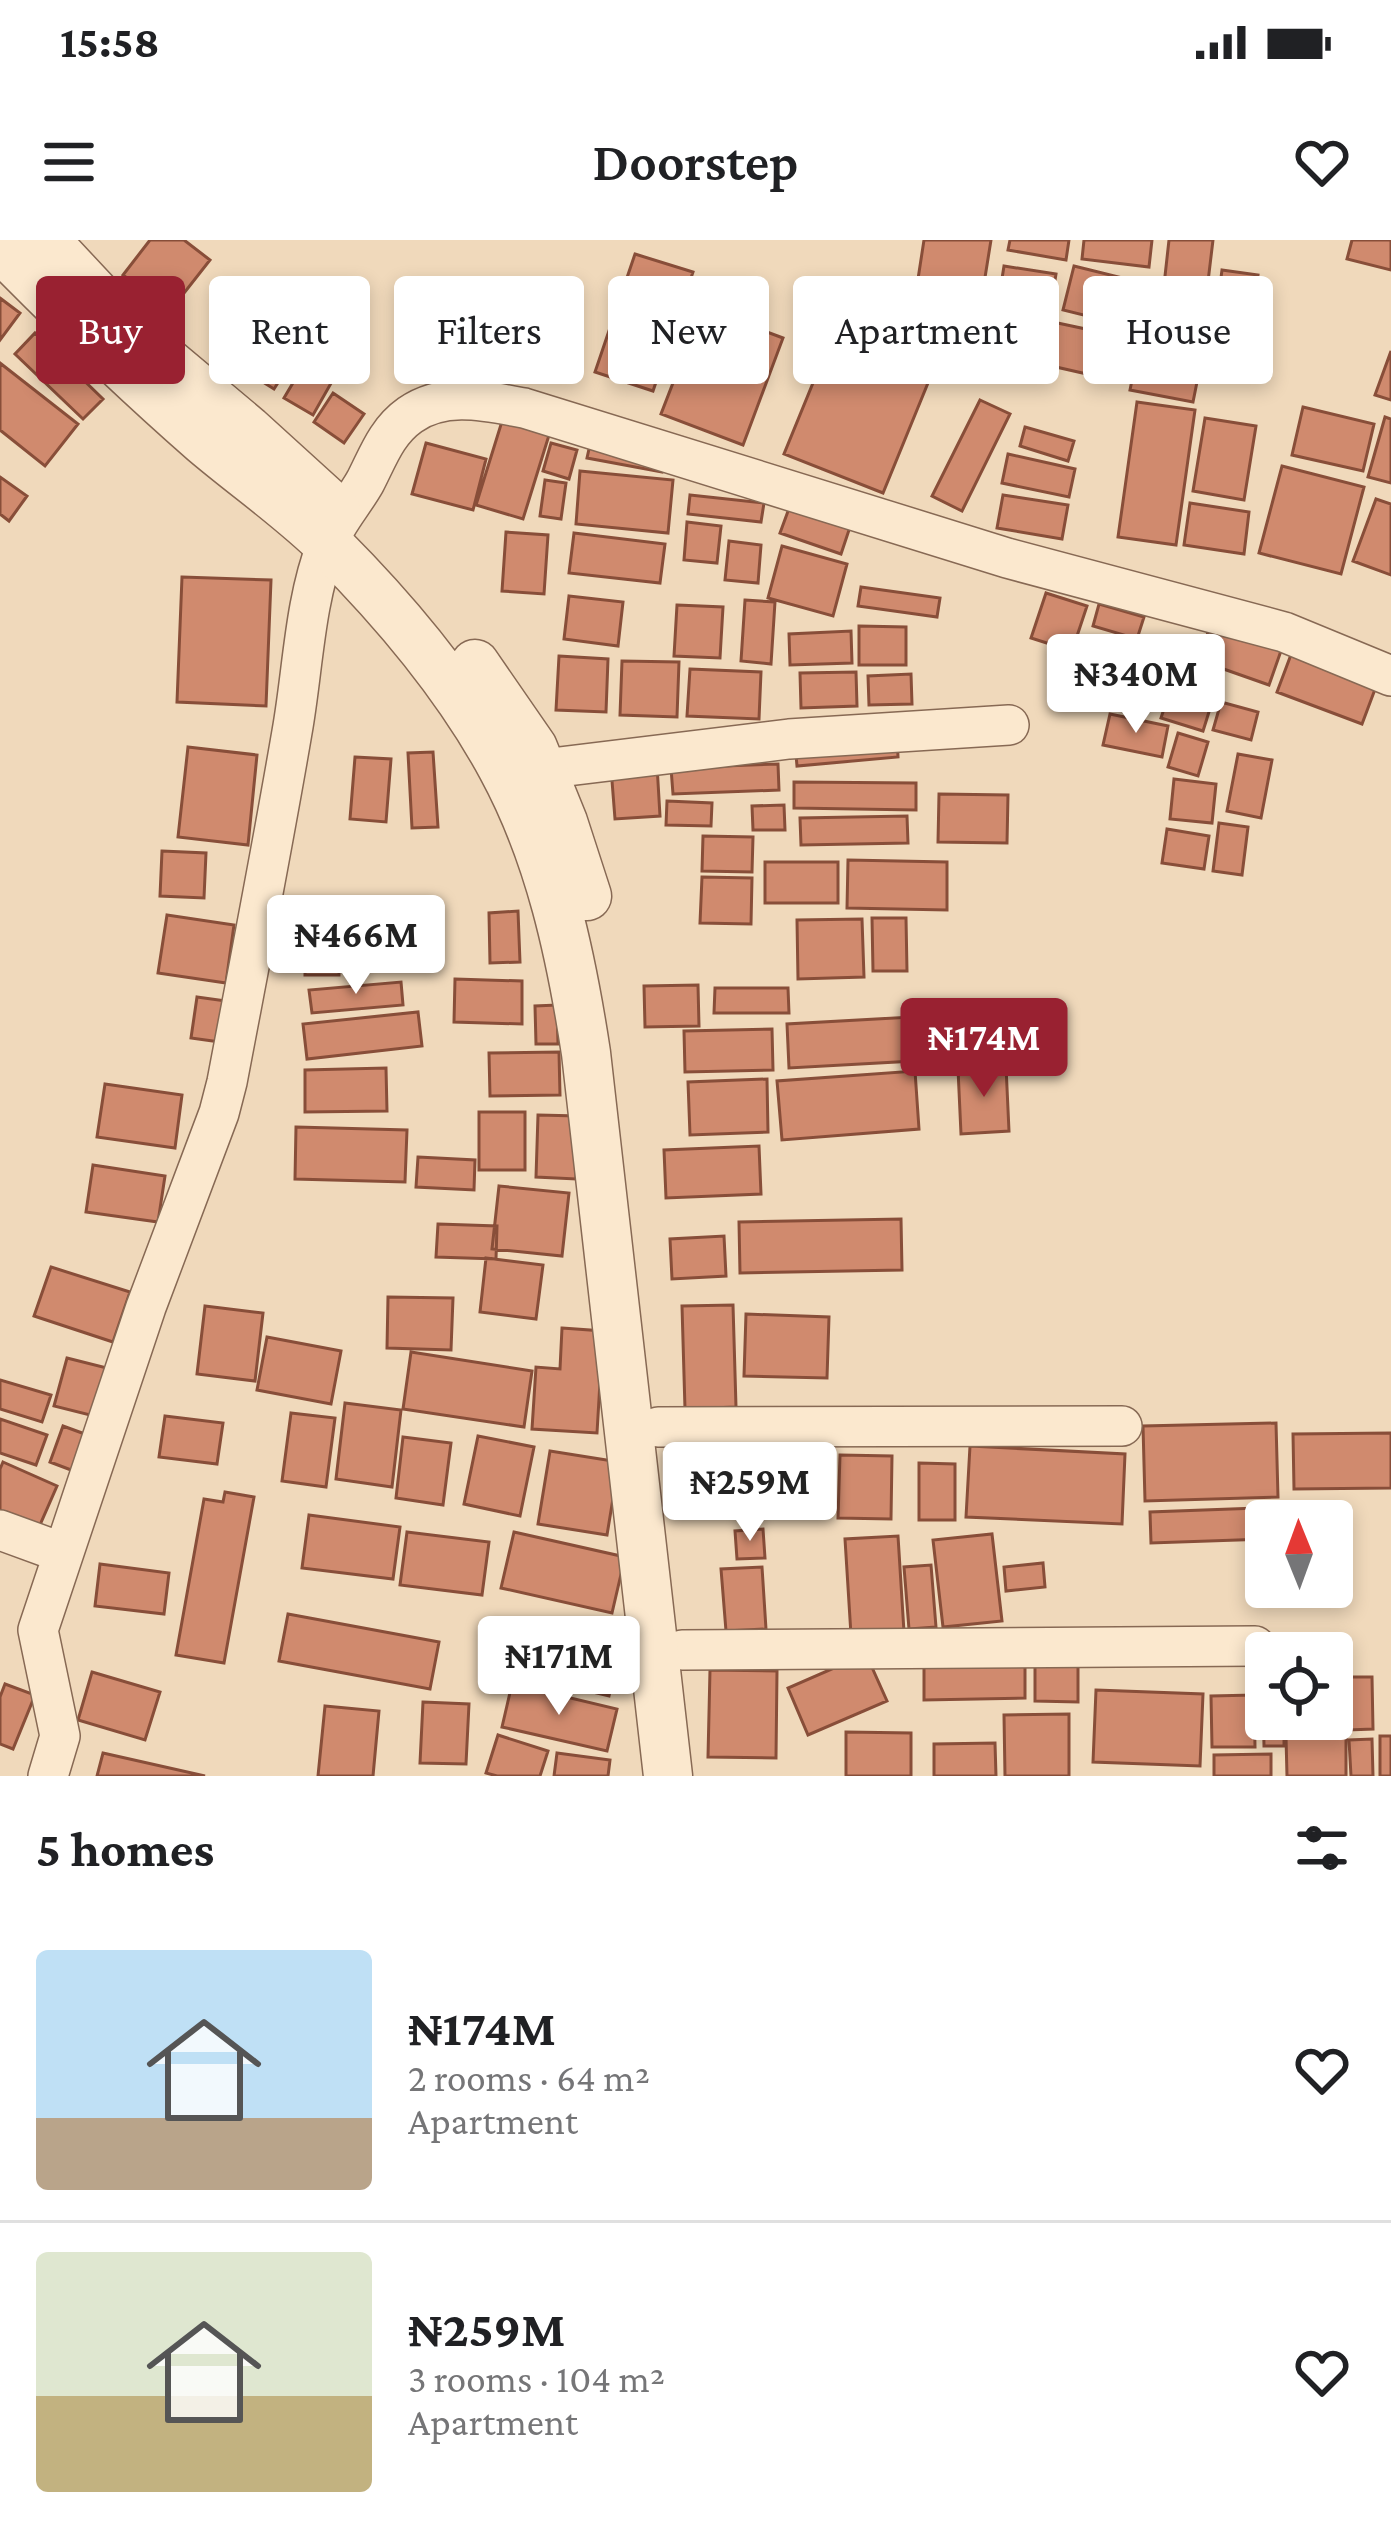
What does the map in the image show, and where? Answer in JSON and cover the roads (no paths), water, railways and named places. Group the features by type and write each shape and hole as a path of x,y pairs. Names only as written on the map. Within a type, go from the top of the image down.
{"street":[{"path":"45,240 129,330 248,430 335,530"},
{"path":"0,247 106,353 204,441 335,530 430,606 533,748 523,770 519,803 560,912 586,1053 668,1776"},
{"path":"48,1776 60,1736 38,1630 146,1307 224,1097 313,597 335,530 380,448 400,423 448,399 524,408 1007,558 1284,632 1391,676"},
{"path":"523,770 789,739 1010,725"},
{"path":"523,770 563,822 603,965 695,1776"},
{"path":"658,1427 1122,1426"},
{"path":"0,1530 63,1553"},
{"path":"682,1650 1245,1646"}]}
